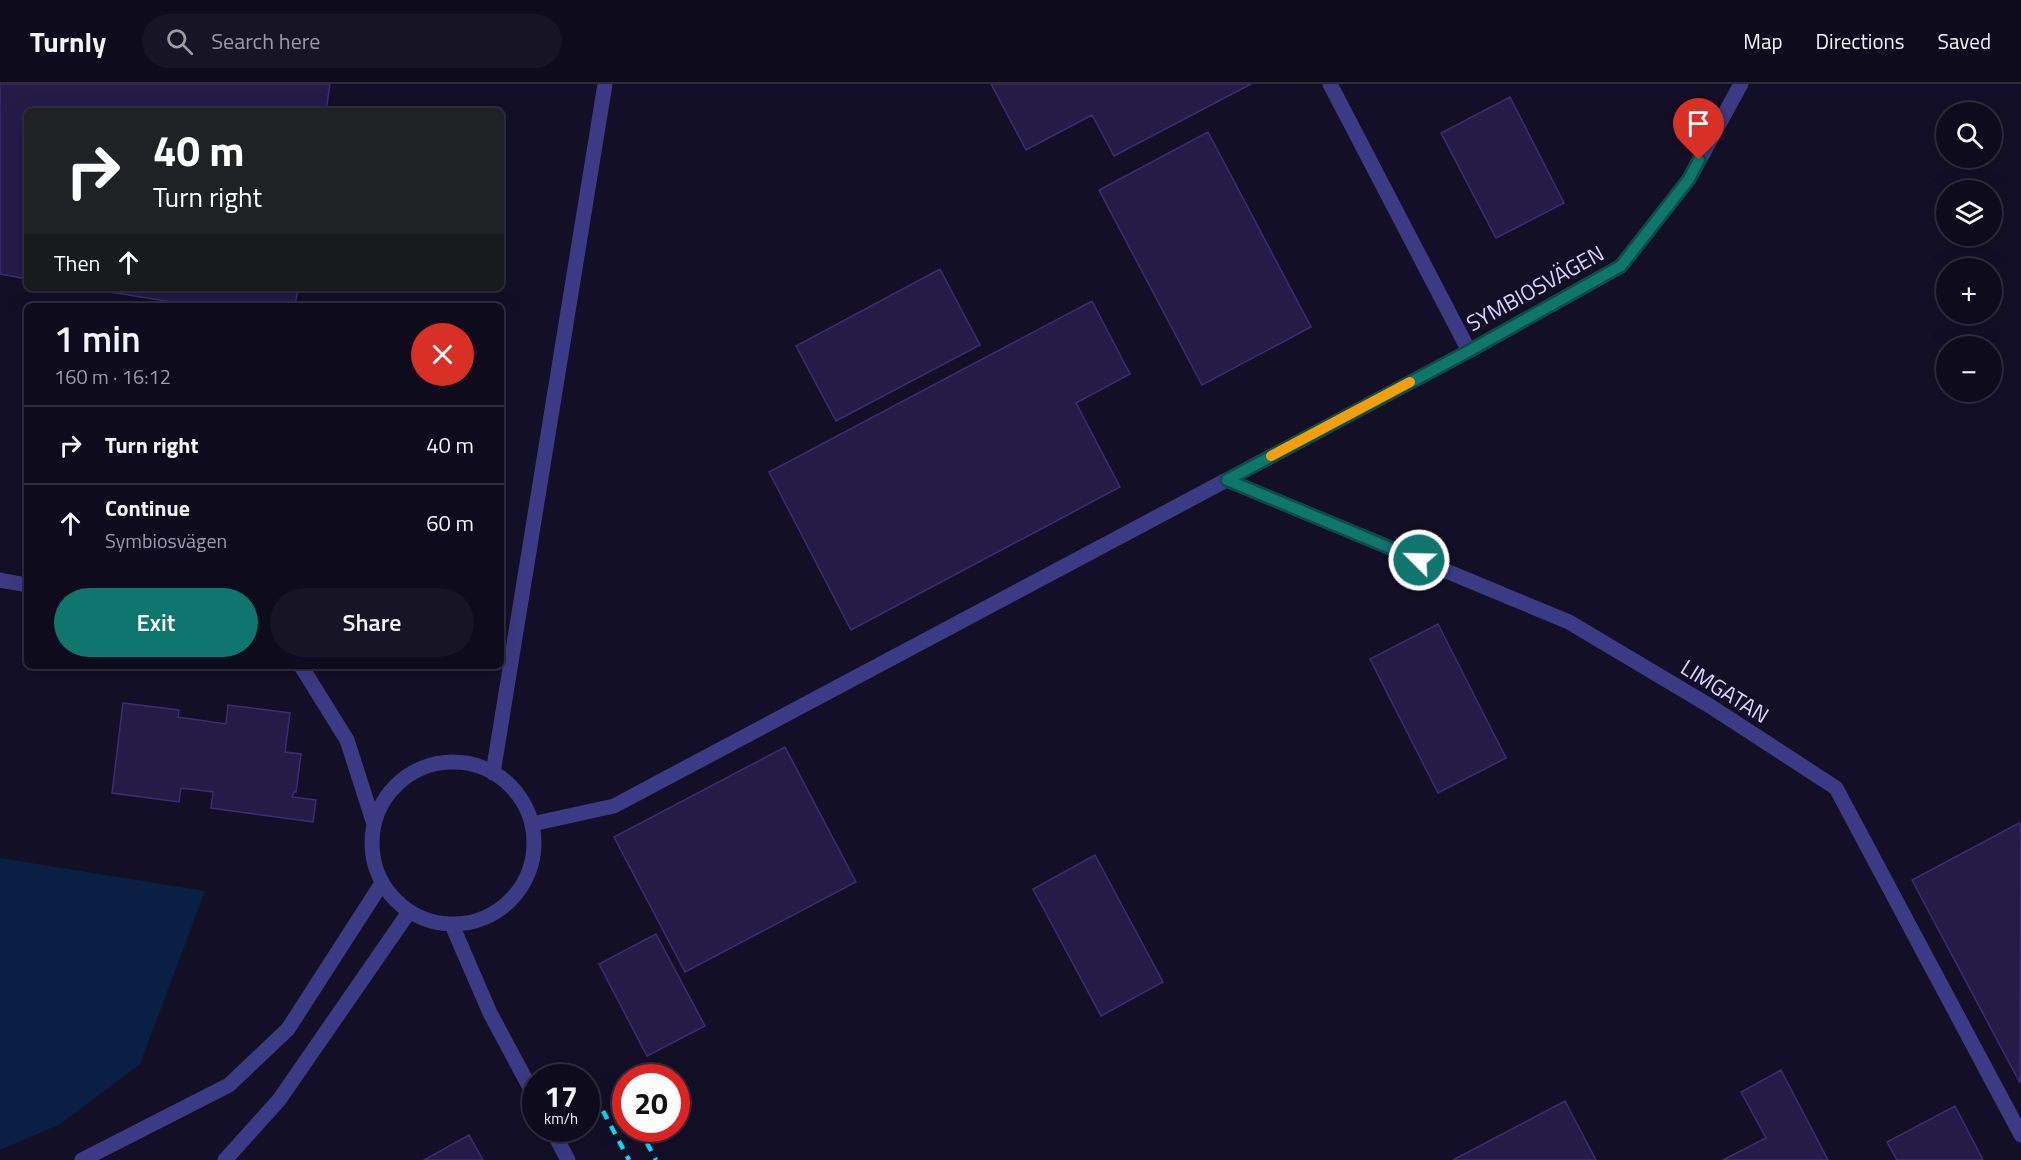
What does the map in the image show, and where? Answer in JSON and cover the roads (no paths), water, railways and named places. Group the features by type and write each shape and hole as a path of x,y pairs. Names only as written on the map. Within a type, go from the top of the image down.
{"lane":[{"path":"493,772 604,84"},
{"path":"1330,84 1469,351"},
{"name":"SYMBIOSVÄGEN","path":"532,824 614,806 1469,351 1621,266 1689,179 1742,84"},
{"name":"LIMGATAN","path":"1227,480 1569,622 1710,706 1836,788 2021,1136"},
{"path":"0,580 24,584"},
{"path":"303,669 347,740 374,824"},
{"path":"465,762 493,772 518,794 532,824 534,848 529,872 517,894 498,910 477,921 452,925 430,921 409,912 393,899 382,883 372,854 374,824 386,796 407,775 435,764 465,762"},
{"path":"82,1160 229,1085 288,1029 382,883"},
{"path":"225,1160 279,1100 409,912"},
{"path":"452,925 490,1013 522,1073"},
{"path":"558,1142 568,1160"}],"water":[{"path":"0,858 205,891 140,1064 60,1124 0,1150"}],"railway":[{"path":"603,1111 629,1160"},
{"path":"646,1142 656,1160"}]}
